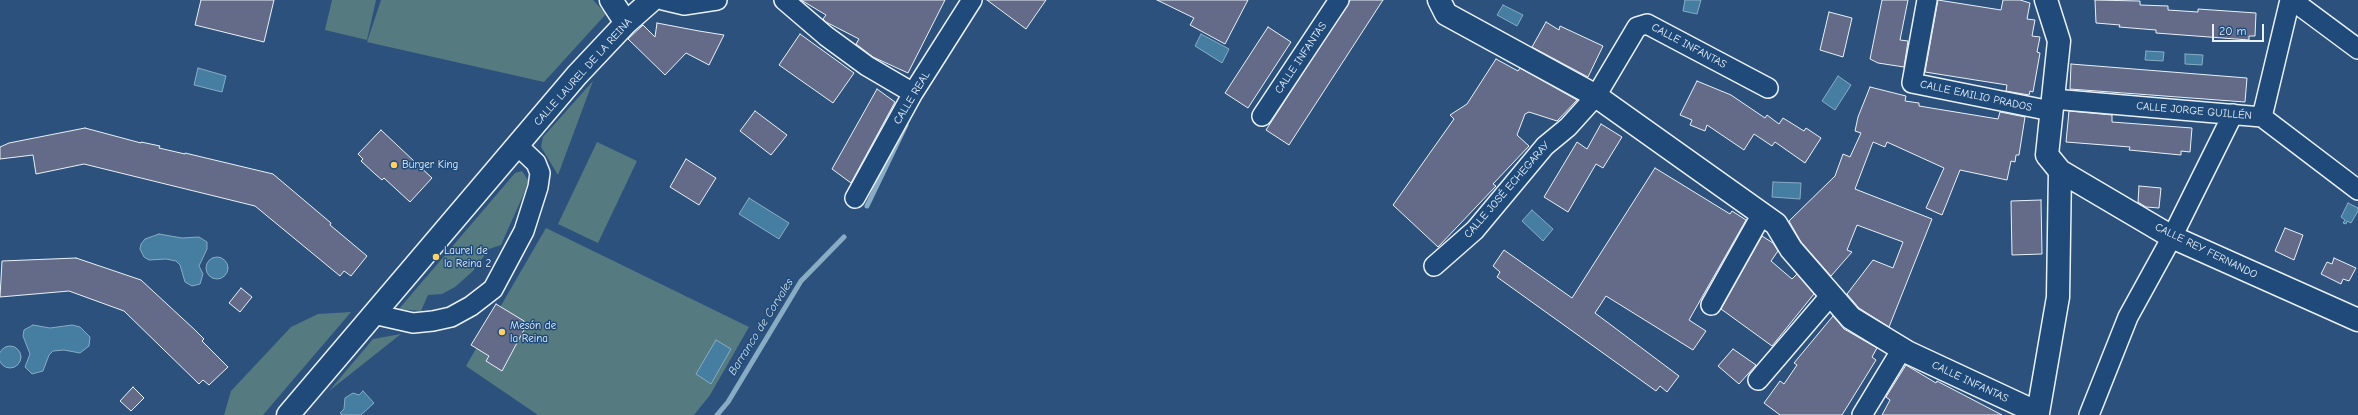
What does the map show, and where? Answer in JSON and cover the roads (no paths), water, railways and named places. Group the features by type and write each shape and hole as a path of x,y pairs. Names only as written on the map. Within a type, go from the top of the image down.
{"street":[{"path":"611,0 626,23"},
{"name":"CALLE LAUREL DE LA REINA","path":"288,415 577,75 626,23 652,0"},
{"path":"663,0 684,6 717,0"},
{"path":"784,0 826,36 867,66 913,93"},
{"name":"CALLE REAL","path":"855,198 913,93 972,0"},
{"name":"CALLE INFANTAS","path":"1262,116 1339,0"},
{"name":"CALLE INFANTAS","path":"1439,0 1446,14 1596,96 1776,224 1792,249 1830,296 1851,318 1902,349 2038,414"},
{"name":"CALLE EMILIO PRADOS","path":"1927,0 1912,83 2052,105"},
{"path":"2038,414 2058,297 2060,171 2047,155 2059,40 2046,0"},
{"path":"2262,117 2291,0 2358,49"},
{"name":"CALLE INFANTAS","path":"1596,96 1638,27 1647,24 1768,88"},
{"name":"CALLE JOSÉ ECHEGARAY","path":"1434,266 1475,230 1544,146 1568,127 1596,96"},
{"name":"CALLE JORGE GUILLÉN","path":"2052,105 2233,114 2262,117 2358,190"},
{"path":"2089,415 2128,317 2172,236 2233,114"},
{"path":"373,314 413,323 432,322 451,317 471,306 492,289 524,231 538,187 540,173 536,163 517,145"},
{"name":"CALLE REY FERNANDO","path":"2060,171 2172,236 2358,319"},
{"path":"1712,305 1762,214"},
{"path":"1758,380 1830,296"},
{"path":"1862,415 1902,349"}],"water":[{"path":"1685,0 1701,0 1697,14 1683,11"},
{"path":"1503,5 1523,15 1517,26 1497,15"},
{"path":"1201,34 1229,49 1222,63 1195,46"},
{"path":"2146,51 2164,52 2163,61 2145,60"},
{"path":"2185,54 2203,55 2202,65 2185,64"},
{"path":"198,68 226,76 222,92 194,85"},
{"path":"1838,76 1851,85 1835,110 1822,101"},
{"path":"1773,182 1801,183 1800,199 1772,197"},
{"path":"749,198 789,223 779,239 739,214"},
{"path":"2348,203 2358,208 2358,211 2351,223 2347,221 2346,224 2343,223 2345,220 2341,217"},
{"path":"1532,210 1553,229 1543,241 1522,221"},
{"path":"159,234 182,238 199,237 207,242 207,249 199,266 203,274 200,284 192,286 185,282 180,265 176,261 166,259 149,260 144,257 140,249 141,244 145,239"},
{"path":"213,257 221,257 228,264 228,272 221,279 213,279 206,272 206,264"},
{"path":"33,325 50,328 72,325 80,327 90,337 89,346 80,353 64,350 53,351 49,355 43,371 32,374 25,367 30,354 23,336 24,330"},
{"path":"716,340 731,349 711,384 696,374"},
{"path":"10,346 18,349 21,357 18,365 10,368 2,365 -1,357 2,349"},
{"path":"363,391 374,403 361,415 342,415 340,413 344,409 345,398 353,393 359,395"}],"waterway":[{"name":"Barranco de Corvales","path":"867,206 906,125"},
{"name":"Barranco de Corvales","path":"717,415 728,402 801,281 844,237"}],"place":[{"name":"Burger King","path":"394,165"},
{"name":"Laurel de la Reina 2","path":"436,257"},
{"name":"Mesón de la Reina","path":"502,332"}]}
